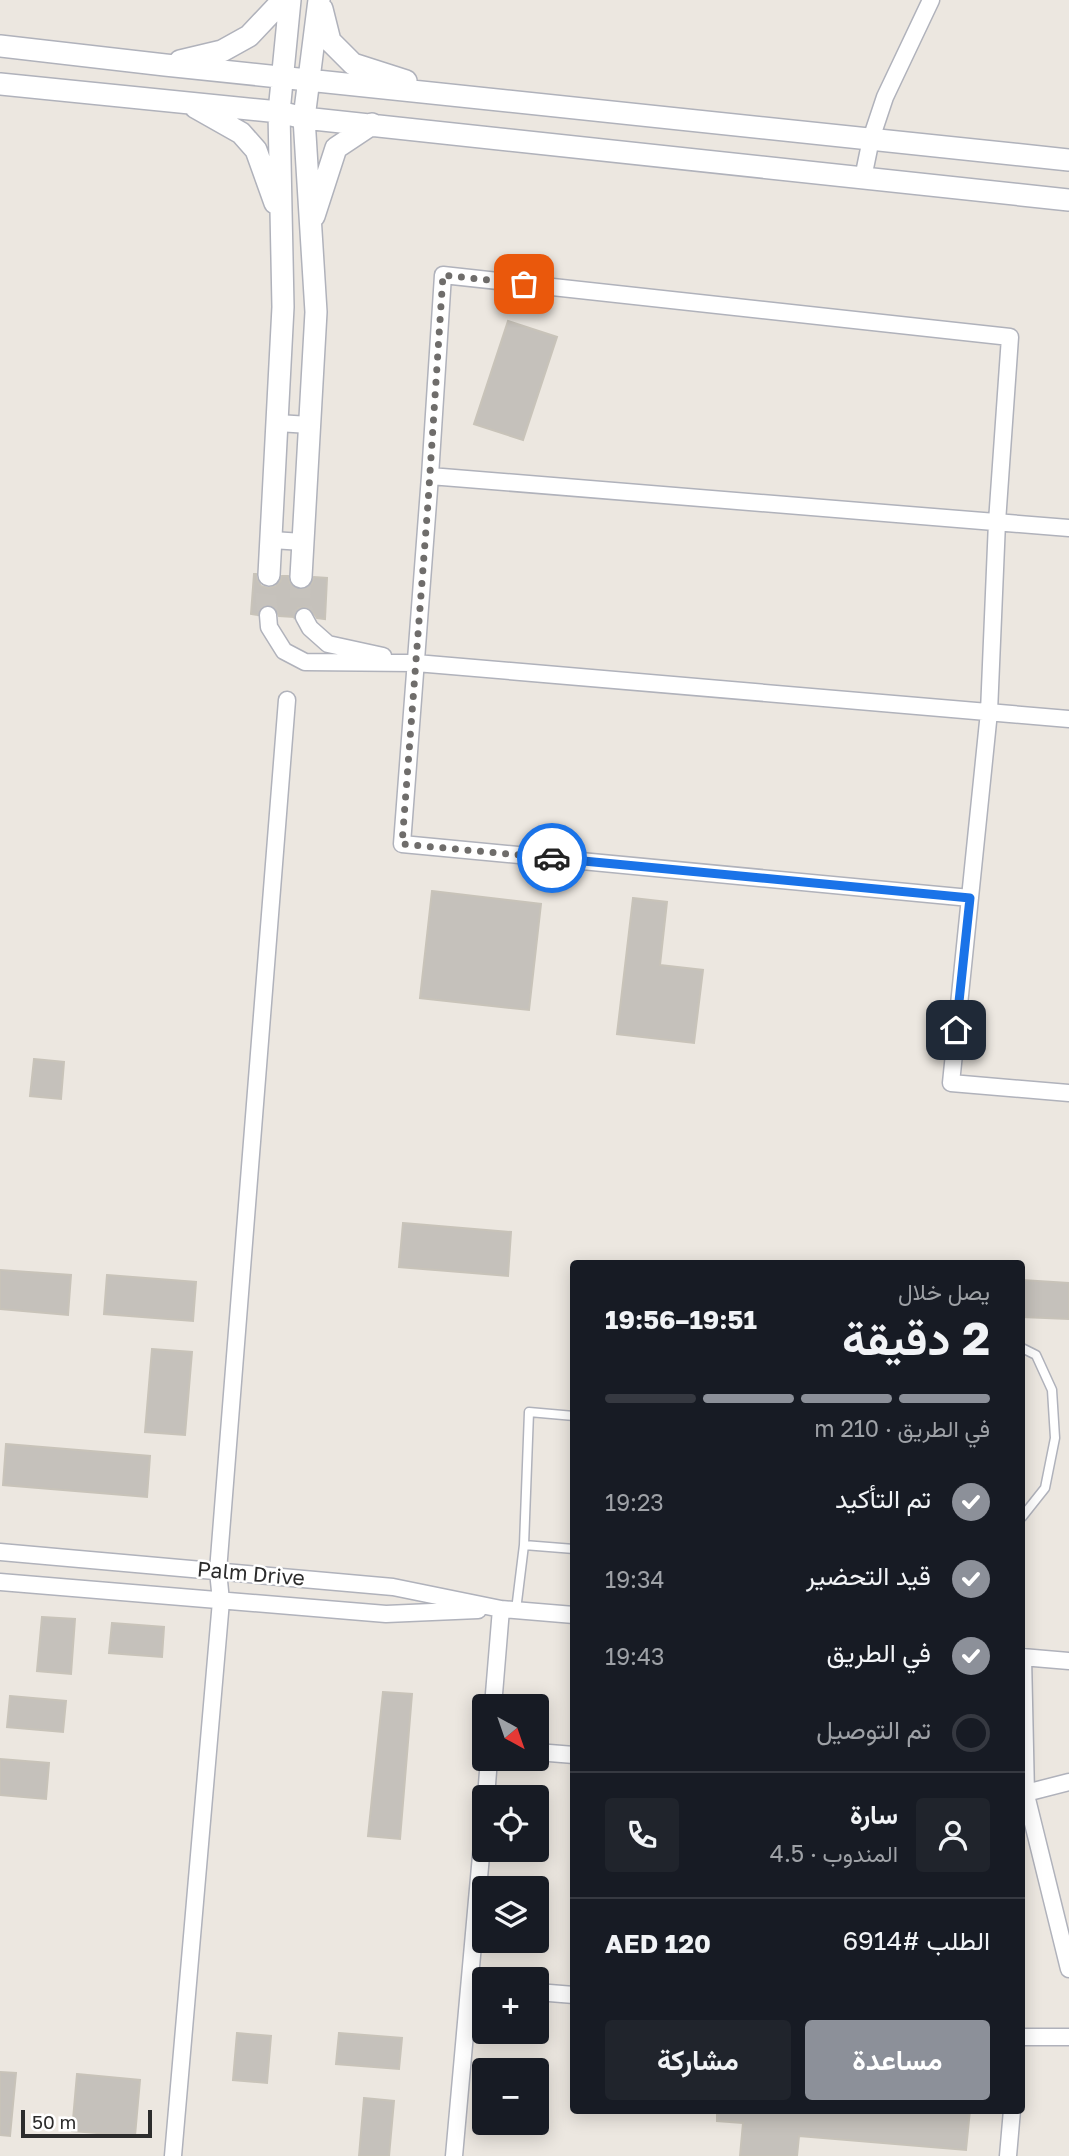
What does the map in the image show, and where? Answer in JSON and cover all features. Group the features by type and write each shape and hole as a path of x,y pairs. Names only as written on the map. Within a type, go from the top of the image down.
{"main road":[{"path":"164,65 222,51 249,36 283,0"},
{"path":"269,575 283,307 279,112 290,0"},
{"path":"301,577 316,312 304,118 319,0"},
{"path":"319,0 330,41 353,64 452,95"},
{"path":"0,46 1069,160"},
{"path":"0,84 187,102 279,112 304,118 1069,200"},
{"path":"187,102 241,133 256,150 281,221"},
{"path":"310,228 335,148 372,124"}],"street":[{"path":"863,178 871,139 885,97 931,0"},
{"path":"970,898 402,844 443,275 1010,337 996,522 989,712 970,898 951,1083 1069,1093"},
{"path":"277,423 310,425"},
{"path":"430,477 1069,528"},
{"path":"272,540 303,541"},
{"path":"268,615 269,627 284,651 305,662 416,663 1069,719"},
{"path":"304,617 310,628 328,643 416,663"},
{"path":"173,2156 221,1601 218,1571 287,700"},
{"name":"Palm Drive","path":"0,1552 393,1587 508,1609 570,1615"},
{"name":"Palm Drive","path":"0,1583 386,1614 508,1609"},
{"path":"495,1694 508,1609"},
{"path":"1025,1657 1069,1661"},
{"path":"550,1753 570,1755"},
{"path":"1025,1795 1069,1782"},
{"path":"1025,1799 1069,1969"},
{"path":"479,1967 483,1862"},
{"path":"549,1993 570,1995"},
{"path":"454,2156 472,2028"},
{"path":"1025,2037 1069,2036"},
{"path":"1008,2156 1012,2114"}],"lane":[{"path":"1025,1349 1036,1354 1052,1390 1055,1438 1045,1488 1025,1513"},
{"path":"508,1609 524,1545 529,1412 570,1416"},
{"path":"524,1545 570,1549"}],"building":[{"path":"508,321 557,337 523,440 474,424"},
{"path":"254,574 261,586 268,588 276,586 282,576 288,576 290,583 300,590 312,584 314,577 327,578 325,619 317,618 310,608 305,607 298,608 294,617 279,616 276,609 268,605 262,607 258,615 251,614"},
{"path":"432,891 541,904 529,1010 420,998"},
{"path":"633,898 667,902 660,965 703,970 694,1043 617,1034"},
{"path":"34,1059 64,1062 61,1099 30,1096"},
{"path":"403,1223 511,1232 508,1276 399,1267"},
{"path":"0,1270 71,1275 68,1315 0,1309"},
{"path":"107,1275 196,1282 193,1321 104,1314"},
{"path":"1025,1280 1069,1283 1069,1319 1025,1317"},
{"path":"152,1349 192,1352 185,1435 145,1432"},
{"path":"6,1444 150,1456 147,1497 3,1485"},
{"path":"42,1617 75,1619 71,1674 37,1671"},
{"path":"112,1623 164,1627 162,1657 109,1653"},
{"path":"383,1692 412,1694 400,1839 368,1836"},
{"path":"10,1696 66,1701 63,1732 7,1727"},
{"path":"0,1759 49,1763 46,1799 0,1795"},
{"path":"237,2033 271,2036 267,2083 233,2080"},
{"path":"339,2033 402,2038 399,2069 336,2064"},
{"path":"0,2072 16,2073 10,2136 0,2135"},
{"path":"77,2074 140,2080 135,2136 72,2131"},
{"path":"364,2098 394,2101 389,2156 359,2156"},
{"path":"717,2114 970,2114 966,2150 799,2136 797,2156 740,2156 743,2123 717,2121"}],"tunnel":[{"path":"268,615 266,599 269,575"},
{"path":"301,577 300,601 304,617"}],"way so far":[{"path":"524,284 443,275 402,844 552,858"}],"route":[{"path":"552,858 970,898 956,1030"}]}
